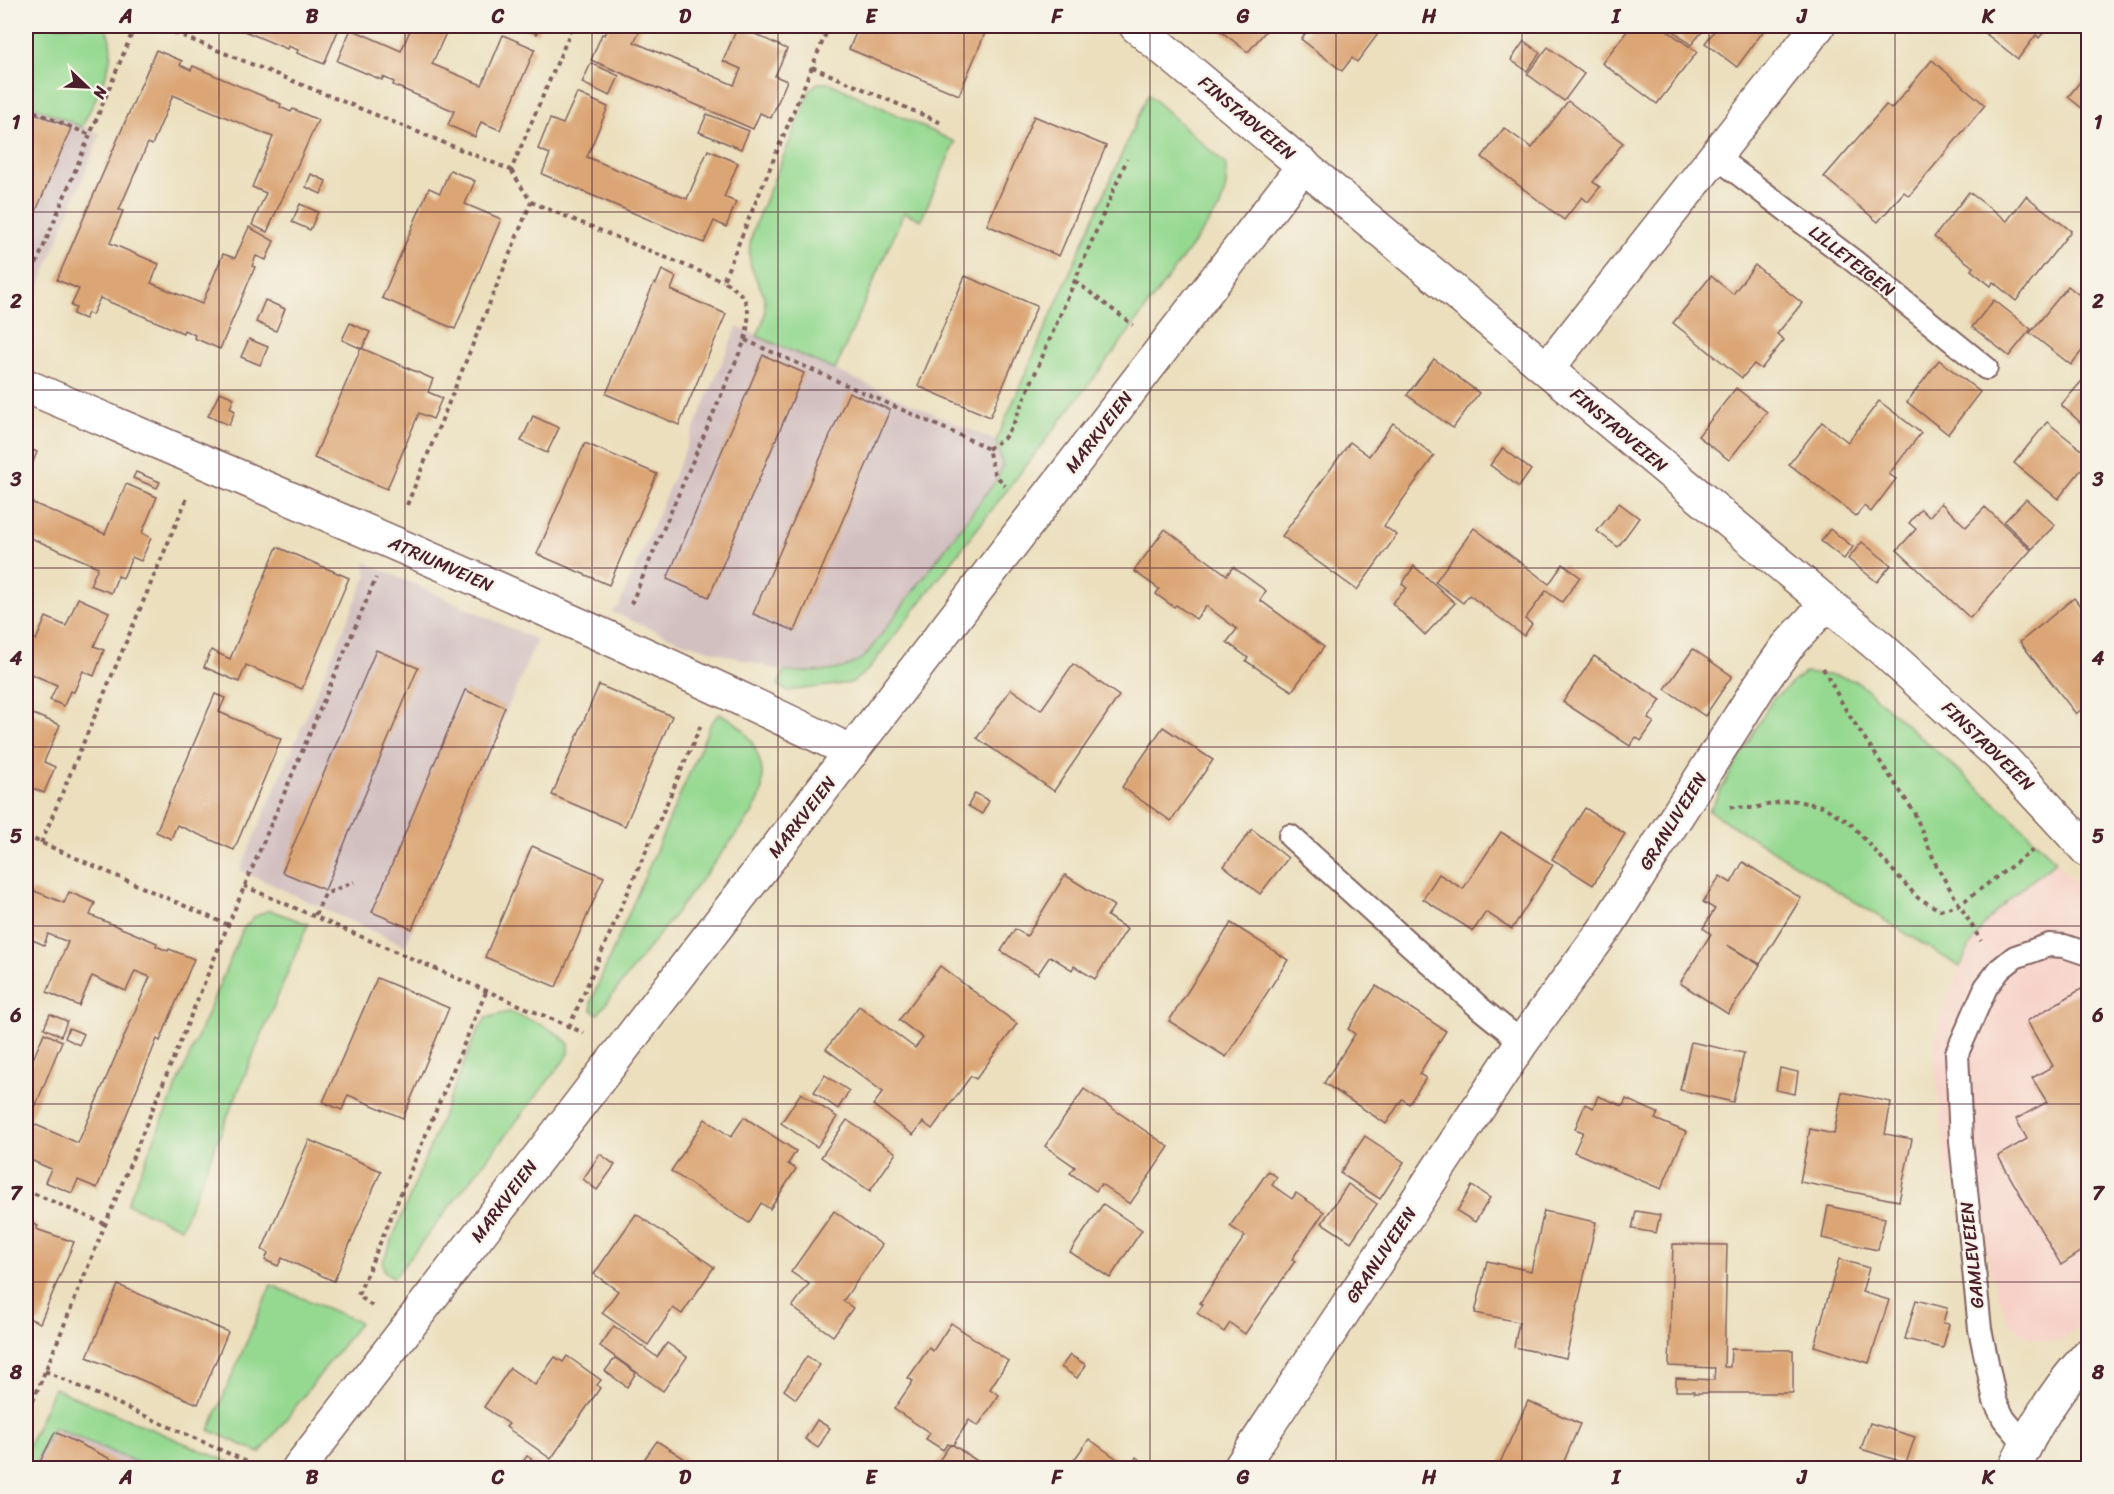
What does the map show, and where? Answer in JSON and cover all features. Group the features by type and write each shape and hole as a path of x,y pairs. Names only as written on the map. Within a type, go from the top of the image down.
{"street":[{"name":"FINSTADVEIEN","path":"1136,26 1957,714 2032,788 2088,850"},
{"path":"1547,369 1818,26"},
{"name":"MARKVEIEN","path":"299,1468 1304,165"},
{"name":"ATRIUMVEIEN","path":"26,387 392,542 717,687 852,752"},
{"name":"GRANLIVEIEN","path":"1240,1468 1522,1042 1607,926 1777,661 1827,603"},
{"name":"GAMLEVEIEN","path":"2020,1456 2052,1400 2088,1355"}],"lane":[{"name":"LILLETEIGEN","path":"1716,156 1855,262 1986,368"},
{"path":"1290,836 1481,1009 1522,1042"},
{"path":"2000,969 2015,957 2049,945 2064,946 2088,954"},
{"name":"GAMLEVEIEN","path":"2000,969 1986,987 1957,1053 1960,1141 1980,1329 1995,1401 2020,1456"}],"path":[{"path":"26,289 135,26"},
{"path":"158,26 511,170 531,202 723,281 737,289 747,303 750,319 745,340 615,641"},
{"path":"511,170 573,26"},
{"path":"723,281 829,26"},
{"path":"812,67 944,124"},
{"path":"26,108 90,135"},
{"path":"988,449 1004,438 1013,424 1127,159"},
{"path":"26,1418 244,886 392,542 531,202"},
{"path":"1074,281 1141,330"},
{"path":"745,340 988,449"},
{"path":"988,449 994,472 1010,490"},
{"path":"41,843 202,461"},
{"path":"1823,666 1847,712 1914,812 1937,867 2000,969"},
{"path":"570,1027 717,687"},
{"path":"1691,793 1729,807 1753,808 1791,800 1822,806 1849,822 1918,898 1940,910 1959,905 2037,846"},
{"path":"26,836 228,925"},
{"path":"315,915 326,894 354,882"},
{"path":"244,886 590,1036 615,1057"},
{"path":"405,1331 358,1295 486,992"},
{"path":"26,1190 107,1225"},
{"path":"45,1371 262,1468"}],"shaded area":[{"path":"26,103 100,134 26,320"},
{"path":"737,327 996,441 1003,466 997,479 866,655 855,664 842,670 784,672 679,641 612,612 619,606"},
{"path":"365,562 537,640 405,946 240,870 367,575"},
{"path":"2056,861 2088,899 2088,1320 2056,1343 2029,1337 2008,1321 1990,1271 1976,1175 1947,1180 1934,1050 1941,1013 1968,948 1989,916"},
{"path":"53,1427 150,1468 33,1468"}],"green space":[{"path":"26,26 104,26 111,50 109,63 100,90 82,127 26,103"},
{"path":"818,83 830,83 955,142 921,220 904,212 835,370 757,336 765,306 764,296 752,269 750,258 751,237 759,214 810,90"},
{"path":"1148,94 1226,165 1226,187 1220,207 1116,349 868,670 851,683 786,691 778,685 784,672 817,672 838,669 857,662 866,655 997,479 1003,466 996,441"},
{"path":"1804,673 1839,676 1858,682 2011,817 2056,861 2000,907 1989,919 1978,933 1960,967 1709,811 1772,700"},
{"path":"719,714 740,727 755,748 762,773 760,798 751,815 598,1014 592,1010 591,1001 711,723"},
{"path":"269,910 308,924 181,1228 127,1204 243,929 254,917"},
{"path":"509,1012 556,1033 569,1044 569,1054 394,1278 384,1271 383,1262 475,1036 486,1018"},
{"path":"271,1285 360,1322 260,1453 209,1430"},
{"path":"54,1388 243,1468 150,1468 53,1427 33,1468 26,1468 26,1451"}],"building":[{"path":"244,26 340,26 324,64 297,53 298,50 288,46 287,49 242,30"},
{"path":"412,26 449,26 432,64 482,85 503,35 535,49 500,130 481,122 475,137 448,125 454,111 393,85 394,82 383,77 382,80 337,61 351,29 401,51"},
{"path":"517,26 541,26 537,34"},
{"path":"609,26 642,26 634,42 734,85 741,69 723,61 738,26 787,49 775,76 787,81 771,118 760,113 753,129 591,60 602,34 605,35"},
{"path":"776,26 803,26 799,35"},
{"path":"859,26 988,26 959,95 849,49"},
{"path":"1214,26 1270,26 1248,52"},
{"path":"1311,26 1384,26 1357,62 1352,58 1342,71 1301,39"},
{"path":"1631,26 1707,26 1691,45 1670,28 1668,31 1697,52 1657,104 1602,63"},
{"path":"1718,26 1761,26 1765,29 1737,67 1705,43"},
{"path":"1976,26 2049,26 2039,38 2036,35 2018,59"},
{"path":"1524,41 1540,53 1527,71 1511,60"},
{"path":"1548,47 1584,74 1564,101 1527,74"},
{"path":"156,50 182,61 180,65 191,70 193,66 281,104 280,107 291,112 293,109 318,120 267,232 252,225 266,193 252,187 273,137 173,95 152,145 148,143 119,210 123,211 110,243 159,264 151,283 202,304 223,254 235,258 249,227 274,241 266,260 256,256 252,266 255,267 220,349 194,338 195,335 184,330 183,333 100,298 92,315 88,313 85,319 73,314 76,308 71,306 79,289 57,280"},
{"path":"1932,60 1985,105 1909,196 1904,192 1878,222 1824,177 1886,105 1891,109"},
{"path":"591,63 619,76 610,96 582,83"},
{"path":"2088,72 2088,113 2068,97"},
{"path":"577,93 608,107 587,157 687,199 708,150 738,163 724,197 736,202 726,227 714,221 704,243 542,174 550,154 538,149 550,119 563,124"},
{"path":"1568,101 1623,143 1593,182 1600,187 1588,202 1582,197 1564,220 1482,157 1504,128 1532,148"},
{"path":"30,111 71,128 26,235 26,120"},
{"path":"707,114 749,131 741,149 699,132"},
{"path":"1034,116 1106,146 1059,256 987,225"},
{"path":"450,170 475,181 465,204 501,219 455,329 382,298 429,188 440,193"},
{"path":"311,174 326,181 321,194 306,187"},
{"path":"1969,192 2007,221 2026,196 2071,231 2016,301 1993,282 1991,286 1971,270 1973,267 1934,237"},
{"path":"300,204 318,212 310,230 292,222"},
{"path":"1755,265 1802,303 1777,334 1784,340 1761,369 1754,364 1742,378 1673,323 1711,276 1733,294"},
{"path":"662,270 676,277 671,290 726,314 679,425 606,394 654,283 656,284"},
{"path":"965,276 1037,306 990,417 918,386"},
{"path":"2068,286 2088,302 2088,343 2071,365 2030,333"},
{"path":"265,300 285,309 276,331 256,322"},
{"path":"1994,300 2031,329 2009,356 1972,327"},
{"path":"350,323 370,332 362,349 342,340"},
{"path":"249,339 268,347 260,365 241,357"},
{"path":"361,348 433,379 428,392 442,398 433,419 419,413 387,489 314,458"},
{"path":"763,355 804,373 709,597 667,579"},
{"path":"1434,359 1479,393 1453,428 1407,395"},
{"path":"1939,360 1980,392 1948,434 1907,402"},
{"path":"2088,374 2088,429 2061,405"},
{"path":"1736,388 1767,412 1729,460 1698,436"},
{"path":"220,392 234,398 230,408 235,411 229,425 208,416"},
{"path":"849,392 890,410 795,631 753,614"},
{"path":"1879,401 1921,433 1889,474 1896,479 1871,512 1864,506 1856,516 1789,464 1822,422 1848,442"},
{"path":"533,416 559,428 547,453 521,441"},
{"path":"2047,422 2088,455 2088,461 2058,499 2014,463"},
{"path":"1393,423 1434,456 1384,526 1397,535 1357,590 1282,536 1350,442 1369,456"},
{"path":"585,443 657,474 609,585 537,554"},
{"path":"26,447 37,452 26,480"},
{"path":"1503,448 1531,470 1519,487 1490,465"},
{"path":"136,472 160,482 157,488 133,478"},
{"path":"126,484 157,497 142,533 151,538 141,561 132,557 123,578 118,576 111,593 90,585 98,567 26,536 26,500 105,534"},
{"path":"2026,499 2055,525 2032,549 2004,522"},
{"path":"1619,503 1639,518 1618,547 1597,531"},
{"path":"1941,503 1966,527 1985,507 2031,550 1970,618 1897,550 1916,529 1909,523 1921,509 1929,517"},
{"path":"1474,528 1549,584 1563,564 1580,577 1562,602 1546,591 1525,619 1532,624 1524,636 1469,595 1463,603 1435,582"},
{"path":"1165,529 1227,575 1233,567 1266,591 1260,600 1324,647 1292,691 1246,661 1248,658 1227,642 1237,629 1206,606 1196,619 1176,605 1174,607 1156,594 1159,589 1134,571"},
{"path":"1830,529 1853,547 1844,559 1821,541"},
{"path":"1862,542 1891,565 1877,582 1848,559"},
{"path":"277,547 349,578 302,689 246,665 239,682 204,667 211,650 230,659"},
{"path":"1414,566 1455,603 1425,635 1392,603 1407,588 1402,584"},
{"path":"78,598 109,612 94,646 104,650 94,676 83,671 74,692 70,691 64,706 50,700 57,685 26,672 26,635 36,640 46,617 66,626"},
{"path":"2074,598 2088,616 2088,704 2076,714 2020,642"},
{"path":"1693,649 1732,676 1705,716 1665,689"},
{"path":"376,650 418,668 325,890 282,872"},
{"path":"1594,656 1661,700 1648,719 1654,722 1641,741 1636,737 1630,746 1563,702"},
{"path":"1073,664 1119,696 1054,791 977,738 1011,689 1041,710"},
{"path":"599,685 672,716 625,826 552,795"},
{"path":"465,690 505,707 412,929 372,912"},
{"path":"215,694 225,698 219,712 281,739 234,850 177,825 171,839 156,832"},
{"path":"28,712 60,725 44,762 55,767 44,793 32,788 26,804 26,718"},
{"path":"1163,727 1213,760 1171,821 1122,787"},
{"path":"975,793 989,801 982,814 968,806"},
{"path":"1585,808 1625,834 1593,885 1552,859"},
{"path":"1252,829 1288,858 1260,894 1224,866"},
{"path":"1501,832 1553,865 1512,929 1486,912 1473,931 1423,899 1439,874 1463,889"},
{"path":"532,846 604,877 556,987 485,957"},
{"path":"1743,862 1801,898 1760,964 1727,945 1760,965 1728,1014 1680,983 1711,934 1703,928 1715,909 1703,902 1720,876 1731,883"},
{"path":"1065,875 1114,906 1107,916 1127,929 1095,979 1074,966 1072,970 1050,956 1038,974 1001,951 1015,929 1027,936"},
{"path":"32,890 64,903 69,892 95,903 90,915 157,943 156,946 194,959 160,1041 157,1039 97,1188 78,1180 72,1193 45,1182 51,1169 26,1158 26,1061 31,1064 44,1033 62,1041 29,1122 78,1143 150,977 135,971 126,991 92,976 79,1006 47,992 68,942 48,934 44,945 26,937 26,906"},
{"path":"1231,923 1288,960 1226,1057 1169,1021"},
{"path":"940,966 1017,1024 976,1079 971,1076 932,1129 923,1122 913,1135 873,1105 883,1092 826,1049 859,1006 915,1048 923,1038 899,1020"},
{"path":"377,978 449,1008 403,1118 348,1095 342,1110 323,1102"},
{"path":"2088,985 2088,1247 2061,1265 1998,1156 2027,1139 2016,1119 2047,1102 2032,1078 2053,1066 2027,1021"},
{"path":"1376,986 1446,1031 1419,1074 1426,1078 1409,1104 1402,1099 1386,1124 1324,1083 1355,1034 1348,1029"},
{"path":"50,1014 67,1021 61,1036 44,1028"},
{"path":"69,1028 84,1034 79,1045 65,1038"},
{"path":"1691,1042 1744,1053 1733,1102 1680,1090"},
{"path":"1780,1068 1798,1072 1795,1094 1776,1090"},
{"path":"825,1075 849,1091 838,1109 814,1092"},
{"path":"1084,1089 1169,1147 1130,1204 1101,1184 1096,1191 1070,1173 1075,1167 1045,1146"},
{"path":"1842,1092 1891,1102 1885,1134 1912,1139 1899,1201 1800,1182 1810,1129 1834,1134"},
{"path":"801,1093 837,1117 817,1147 781,1123"},
{"path":"1598,1096 1623,1106 1626,1099 1658,1113 1655,1119 1686,1132 1661,1189 1574,1152 1583,1132 1575,1129 1585,1104 1593,1108"},
{"path":"744,1117 796,1151 788,1164 796,1169 770,1209 761,1203 749,1223 671,1171 705,1119 731,1137"},
{"path":"847,1120 896,1153 870,1191 821,1157"},
{"path":"1365,1136 1404,1162 1380,1199 1340,1173"},
{"path":"309,1140 381,1171 334,1281 282,1258 278,1266 265,1260 268,1253 262,1250"},
{"path":"600,1154 615,1165 597,1190 583,1179"},
{"path":"1268,1171 1277,1177 1272,1185 1292,1199 1296,1193 1324,1212 1292,1259 1295,1261 1245,1334 1230,1323 1224,1332 1197,1313 1203,1305 1200,1303 1245,1236 1230,1226"},
{"path":"1348,1184 1377,1204 1351,1242 1322,1223"},
{"path":"1472,1186 1490,1198 1475,1222 1457,1211"},
{"path":"1103,1204 1142,1230 1110,1278 1070,1252"},
{"path":"1828,1206 1885,1218 1878,1250 1822,1238"},
{"path":"834,1211 882,1245 843,1301 853,1308 833,1336 792,1307 809,1284 791,1272"},
{"path":"1544,1211 1596,1222 1566,1358 1514,1347 1519,1322 1475,1313 1487,1261 1531,1271"},
{"path":"1636,1211 1660,1215 1656,1233 1632,1229"},
{"path":"636,1214 714,1267 682,1314 673,1308 648,1345 602,1313 618,1291 594,1274"},
{"path":"26,1220 38,1226 36,1229 74,1242 40,1323 26,1317 26,1270 30,1260 26,1258"},
{"path":"1673,1244 1727,1245 1724,1367 1730,1367 1731,1349 1793,1350 1793,1393 1676,1391 1676,1378 1714,1380 1715,1368 1669,1366"},
{"path":"1839,1259 1869,1268 1862,1292 1889,1300 1869,1363 1814,1346"},
{"path":"118,1285 228,1332 198,1404 87,1357"},
{"path":"1916,1300 1947,1308 1943,1323 1949,1324 1943,1348 1905,1339"},
{"path":"951,1323 1008,1361 990,1389 999,1395 978,1426 969,1420 953,1445 947,1444 943,1450 926,1439 930,1433 894,1409 913,1381 908,1378 929,1348 933,1351"},
{"path":"614,1326 657,1357 667,1343 687,1357 663,1391 600,1346"},
{"path":"1070,1355 1086,1365 1077,1378 1061,1367"},
{"path":"567,1356 601,1380 597,1385 600,1388 551,1459 506,1427 509,1424 484,1407 510,1368 535,1385 555,1357 563,1362"},
{"path":"807,1356 820,1365 796,1399 784,1390"},
{"path":"615,1358 636,1373 627,1387 605,1371"},
{"path":"1528,1401 1580,1424 1561,1468 1498,1467"},
{"path":"817,1420 830,1428 818,1448 805,1439"},
{"path":"1870,1423 1915,1437 1906,1463 1861,1449"},
{"path":"55,1432 129,1468 37,1468"},
{"path":"1089,1439 1130,1468 1077,1468 1071,1464"},
{"path":"657,1441 699,1468 638,1468"},
{"path":"953,1445 982,1464 979,1468 934,1468 949,1446"},
{"path":"527,1456 545,1468 518,1468"},
{"path":"1136,1457 1152,1468 1130,1468"}]}
